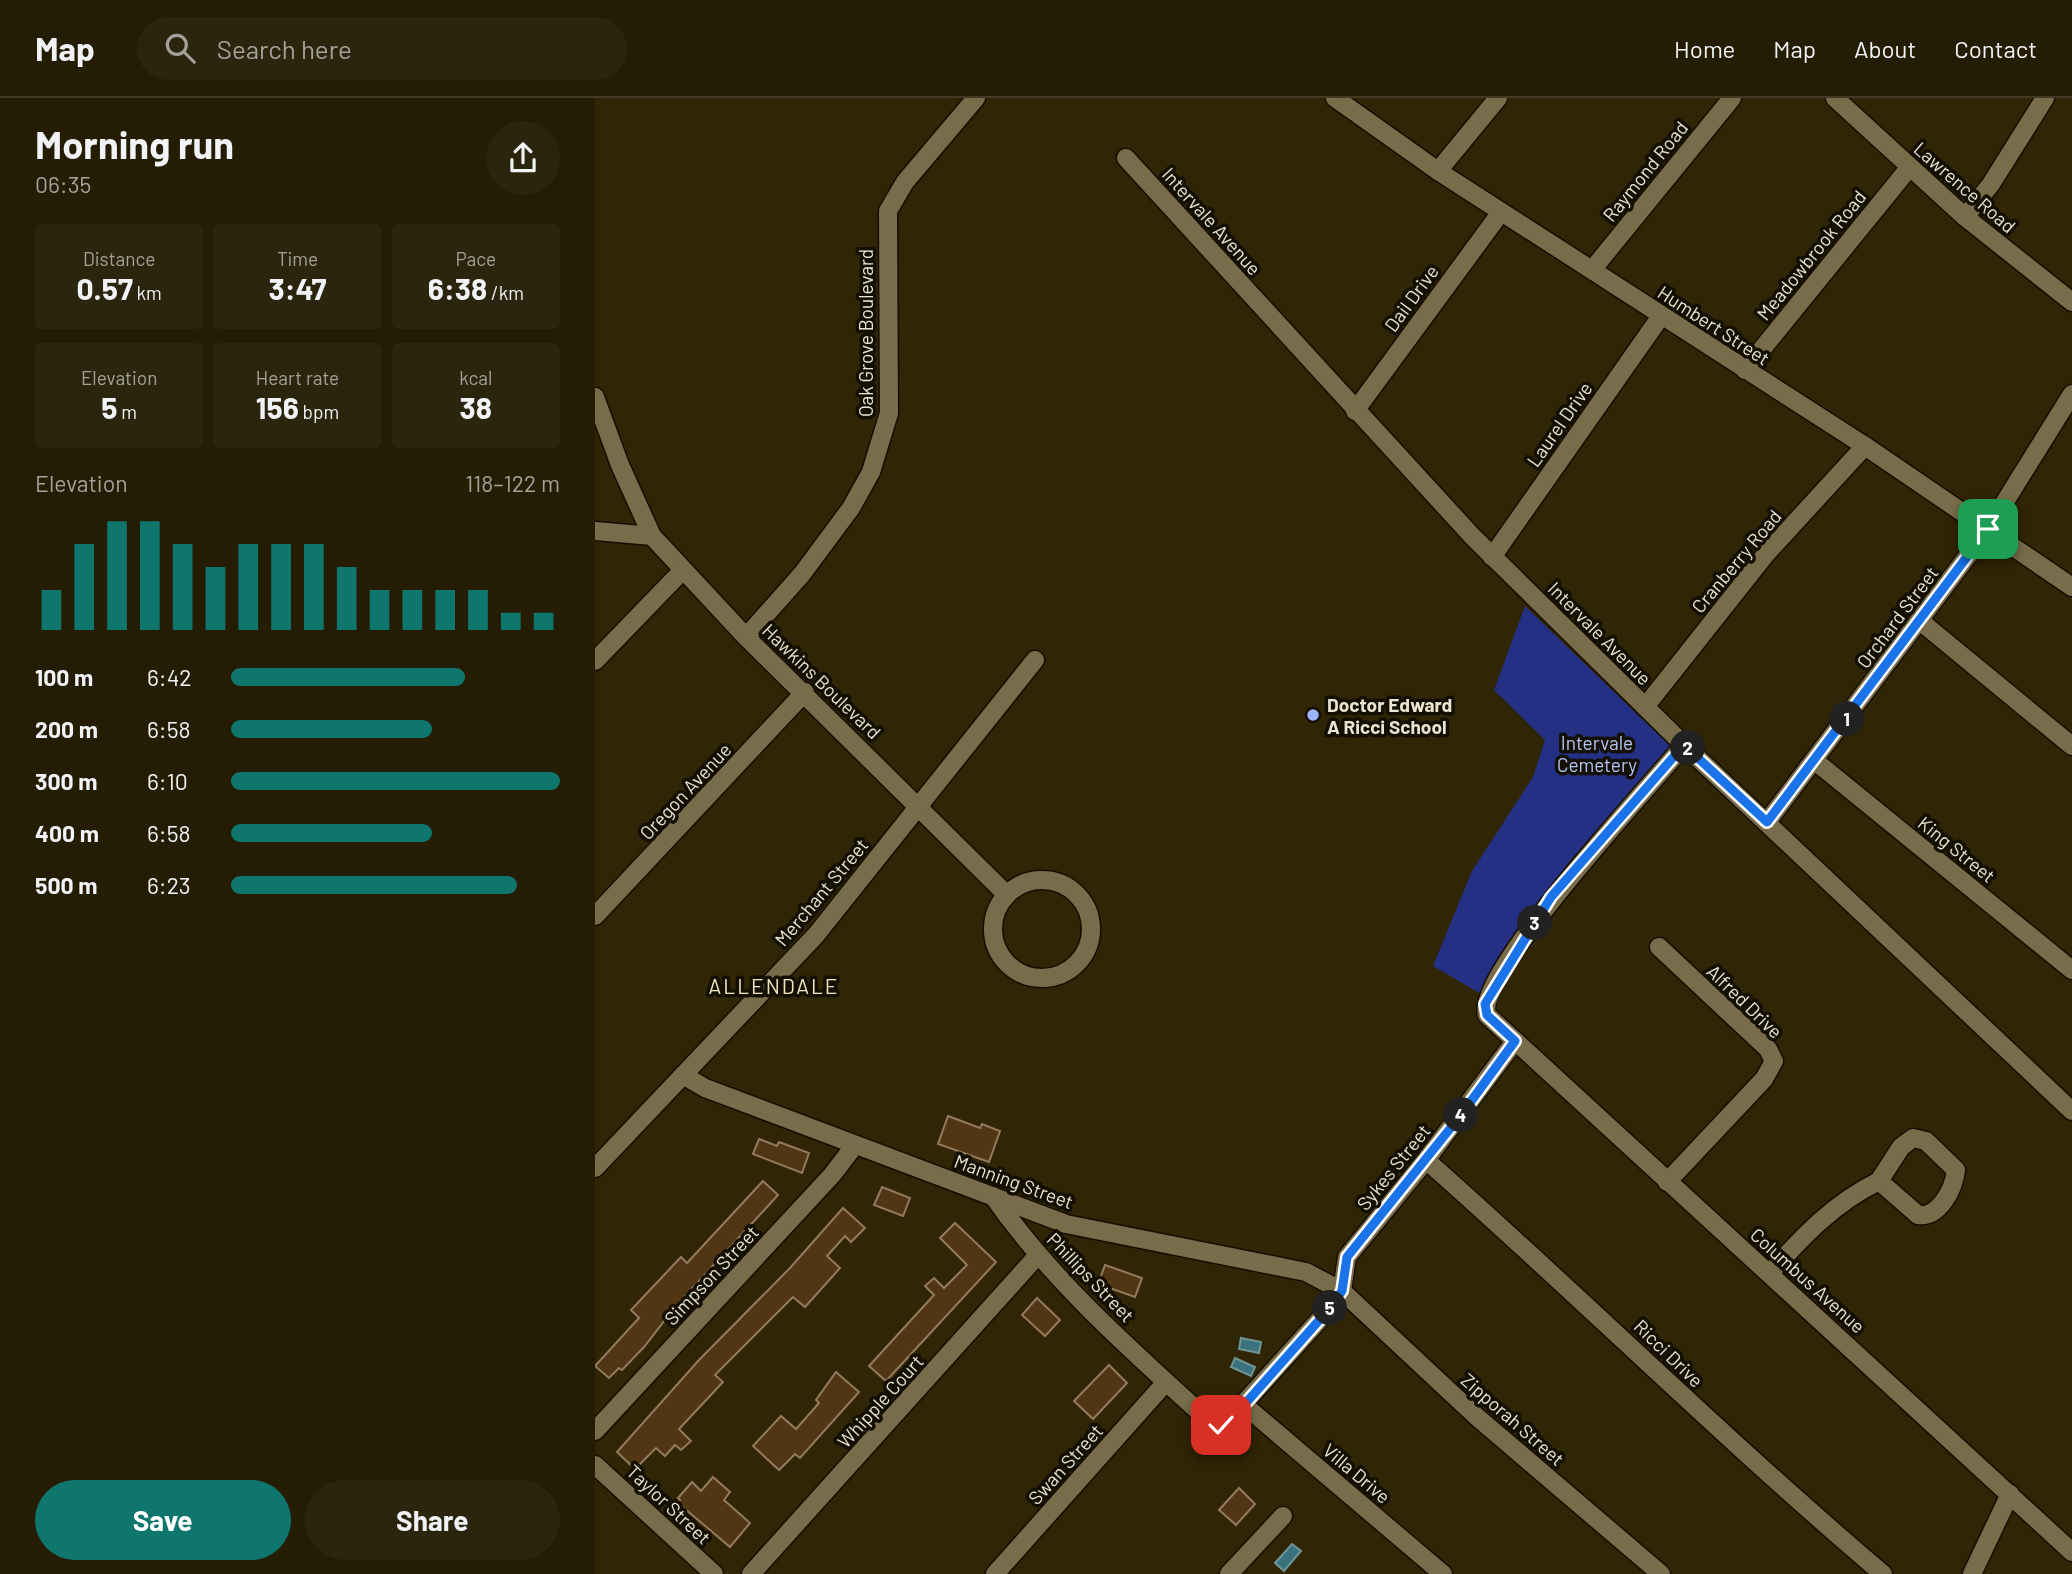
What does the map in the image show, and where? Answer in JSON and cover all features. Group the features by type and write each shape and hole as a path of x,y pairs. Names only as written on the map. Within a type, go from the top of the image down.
{"street":[{"name":"Oak Grove Boulevard","path":"746,637 802,574 851,508 871,472 889,413 888,211 905,182 976,98"},
{"name":"Humbert Street","path":"1335,98 1438,171 1865,446 2072,587"},
{"path":"1438,171 1498,98"},
{"name":"Raymond Road","path":"1592,270 1732,98"},
{"path":"1965,217 1991,184 2045,98"},
{"name":"Lawrence Road","path":"1837,99 1965,217 2072,303"},
{"name":"Intervale Avenue","path":"1126,158 1355,411 1492,556 1684,745 2072,1111"},
{"name":"Meadowbrook Road","path":"1745,370 1909,168"},
{"name":"Dail Drive","path":"1355,411 1501,212"},
{"name":"Laurel Drive","path":"1492,556 1661,317"},
{"name":"Orchard Street","path":"1767,822 1988,529 2072,394"},
{"name":"Hawkins Boulevard","path":"595,397 620,465 652,536 746,637 805,692 1007,895"},
{"name":"Cranberry Road","path":"1645,707 1766,554 1865,446"},
{"path":"595,531 652,536"},
{"path":"595,662 683,570"},
{"path":"1920,621 2072,746"},
{"name":"Merchant Street","path":"595,1168 816,935 1035,660"},
{"name":"Oregon Avenue","path":"595,916 805,692"},
{"path":"1515,1041 1487,1015 1488,995 1551,897 1684,745"},
{"name":"King Street","path":"1815,761 2072,970"},
{"path":"1041,880 1054,881 1076,894 1084,904 1091,929 1090,942 1077,964 1067,972 1042,979 1030,977 1007,965 994,943 992,930 994,917 1007,895 1028,882 1041,880"},
{"name":"Alfred Drive","path":"1659,947 1768,1049 1774,1060 1764,1079 1667,1182"},
{"name":"Sykes Street","path":"1342,1291 1347,1257 1426,1160 1515,1041"},
{"name":"Columbus Avenue","path":"1515,1041 2072,1552"},
{"name":"Manning Street","path":"683,1075 705,1087 1066,1224 1306,1272 1342,1291"},
{"path":"1770,1273 1818,1221 1859,1191 1879,1181 1901,1147 1913,1138 1926,1141 1956,1170 1948,1194 1933,1214 1926,1216 1918,1215 1879,1181"},
{"name":"Simpson Street","path":"595,1431 832,1175 855,1145"},
{"name":"Ricci Drive","path":"1426,1160 1617,1332 1729,1440 1884,1574"},
{"name":"Phillips Street","path":"993,1196 1038,1255 1166,1382"},
{"name":"Whipple Court","path":"751,1574 1038,1255"},
{"path":"1166,1382 1215,1424 1225,1424 1342,1291"},
{"name":"Zipporah Street","path":"1342,1291 1477,1417 1661,1574"},
{"name":"Swan Street","path":"995,1574 1166,1382"},
{"name":"Villa Drive","path":"1244,1405 1443,1574"},
{"name":"Taylor Street","path":"595,1465 714,1574"},
{"path":"1972,1574 2010,1494"},
{"path":"1229,1574 1283,1516"}],"green space":[{"name":"Intervale Cemetery","path":"1525,606 1672,748 1595,839 1573,857 1528,916 1522,933 1481,994 1433,966 1472,871 1533,777 1545,740 1494,690"}],"water":[{"path":"1241,1338 1261,1342 1259,1353 1239,1349"},
{"path":"1235,1358 1255,1367 1251,1376 1231,1367"},
{"path":"1292,1544 1301,1551 1284,1571 1275,1563"}],"building":[{"path":"948,1116 980,1128 982,1124 1000,1131 989,1162 938,1144"},
{"path":"759,1139 777,1146 779,1142 809,1153 802,1173 753,1154"},
{"path":"763,1181 778,1195 675,1307 644,1347 622,1370 619,1368 609,1378 595,1366 639,1318 631,1310 681,1257 687,1263"},
{"path":"882,1187 910,1198 903,1216 874,1205"},
{"path":"843,1208 865,1228 851,1242 845,1236 827,1256 840,1268 805,1307 793,1297 715,1375 723,1382 679,1429 691,1441 681,1450 675,1445 665,1456 656,1448 635,1469 617,1452 699,1360 790,1268"},
{"path":"955,1223 996,1262 886,1381 869,1366 934,1295 925,1286 934,1278 944,1288 967,1265 940,1238"},
{"path":"1105,1265 1142,1278 1135,1297 1098,1284"},
{"path":"1037,1298 1060,1320 1045,1336 1022,1315"},
{"path":"1109,1365 1127,1383 1093,1419 1074,1401"},
{"path":"836,1372 859,1392 800,1458 795,1454 779,1470 753,1446 781,1416 796,1429 819,1403 816,1400"},
{"path":"713,1477 730,1492 724,1500 750,1523 730,1547 678,1503 678,1498 692,1482 701,1491"},
{"path":"1239,1488 1255,1504 1236,1525 1219,1510"}],"place":[{"name":"Doctor Edward A Ricci School","path":"1313,715"}],"district":[{"name":"ALLENDALE","path":"774,985"}],"route":[{"path":"1221,1425 1244,1405 1330,1308 1342,1291 1347,1257 1496,1070 1515,1041 1487,1015 1485,1004 1488,995 1551,897 1684,745 1767,822 1870,689 1988,529"}]}
